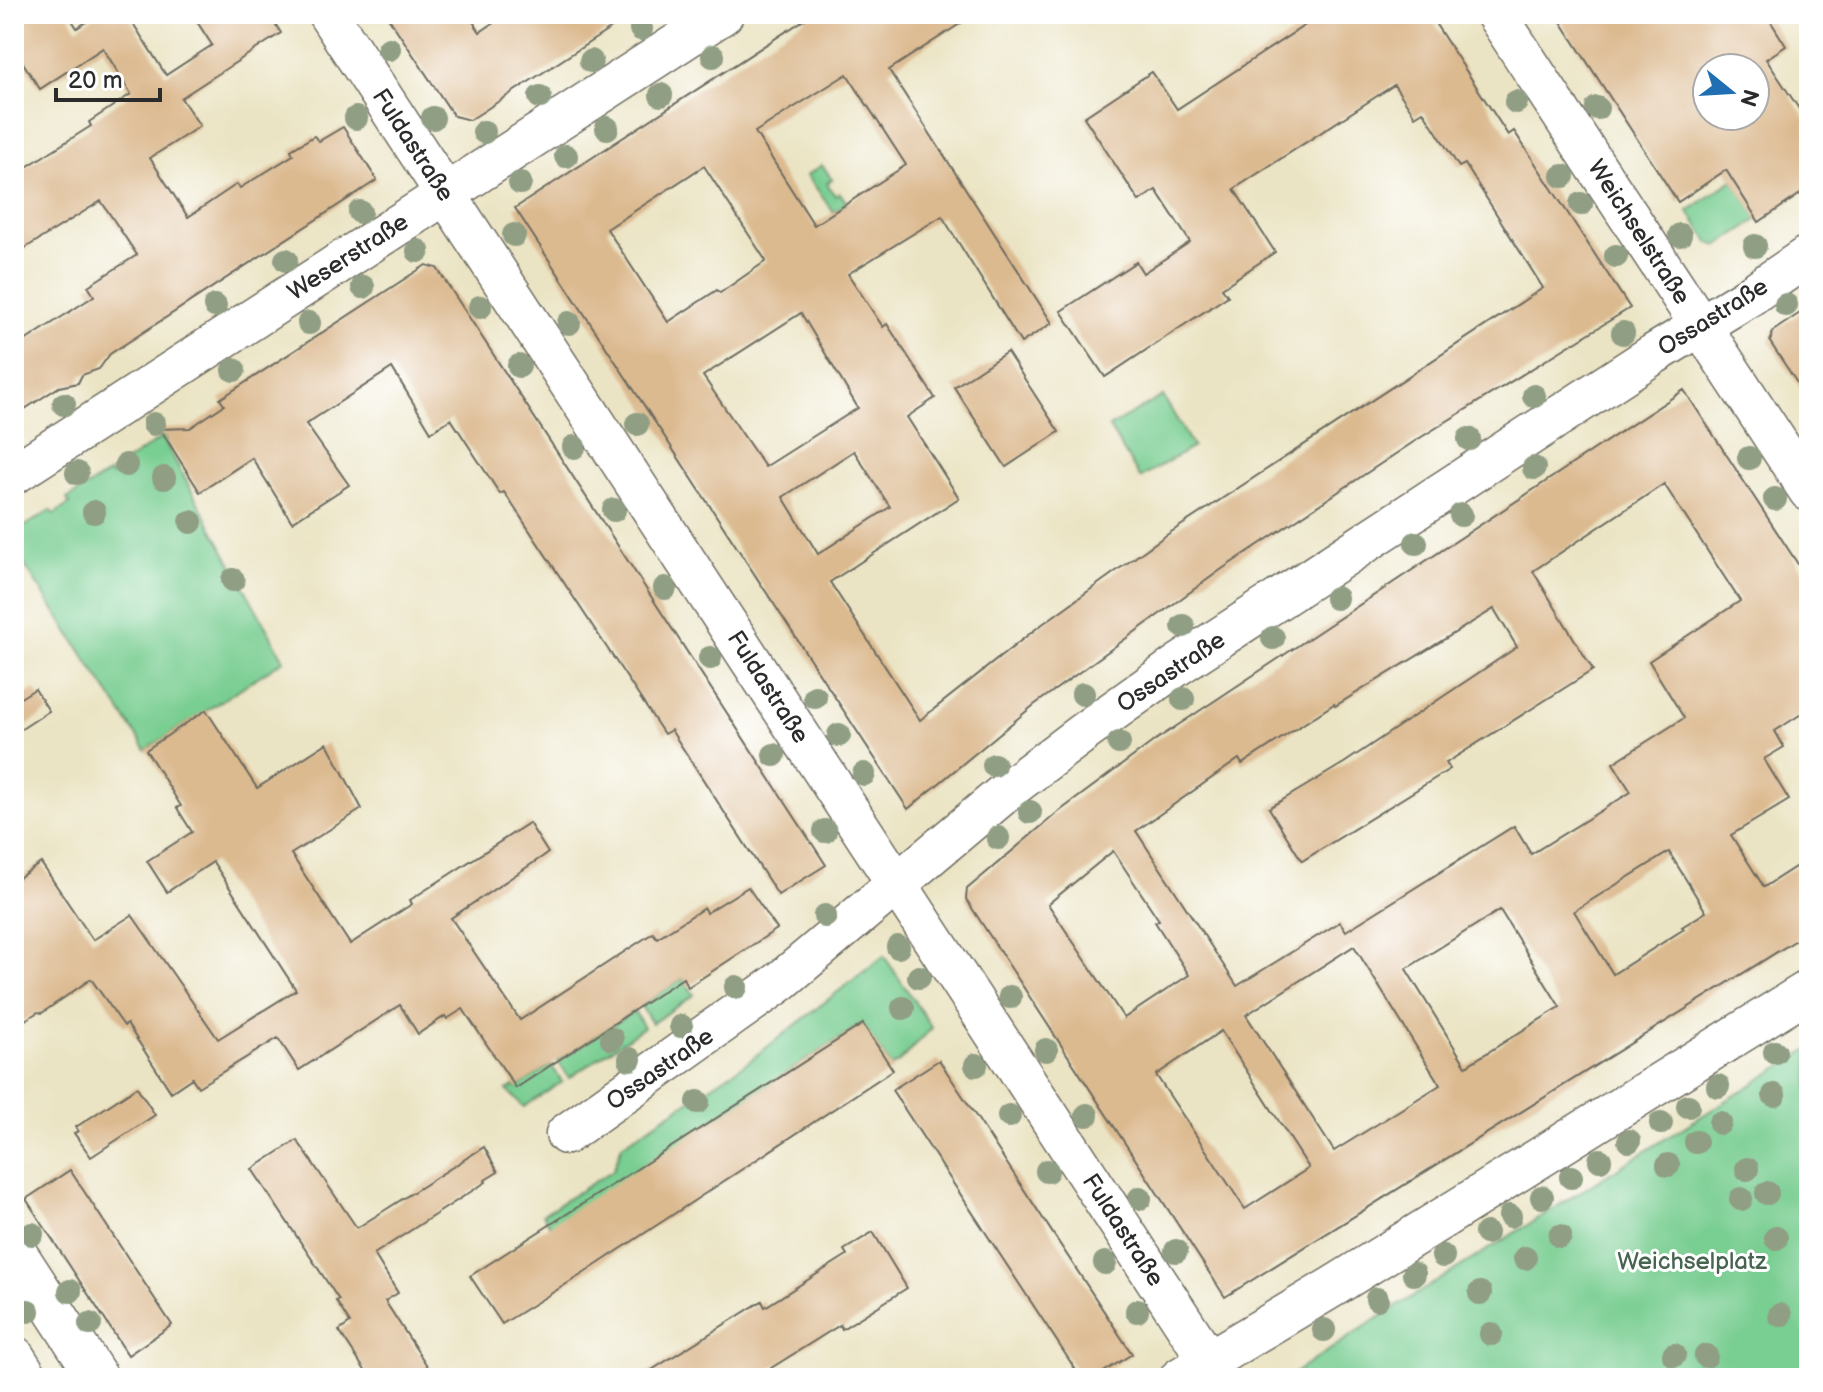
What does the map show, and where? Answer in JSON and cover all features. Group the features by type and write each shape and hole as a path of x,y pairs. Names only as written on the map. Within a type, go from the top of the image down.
{"street":[{"name":"Fuldastraße","path":"328,14 898,885 1194,1369"},
{"name":"Weserstraße","path":"14,474 723,14"},
{"name":"Weichselstraße","path":"1496,14 1809,491"},
{"name":"Ossastraße","path":"566,1134 780,982 1014,785 1167,674 1809,255"},
{"path":"1194,1369 1809,990"},
{"path":"18,1263 98,1378"},
{"path":"14,1356 28,1378"}],"green space":[{"path":"822,165 832,179 827,183 835,196 840,193 847,203 833,212 807,175"},
{"path":"1733,180 1758,219 1718,246 1710,243 1688,211"},
{"path":"1163,396 1193,447 1140,478 1109,427"},
{"path":"167,434 165,442 284,660 146,750 14,549 14,533 51,510 54,514 70,504 67,499 109,473 111,476 118,472 115,469"},
{"path":"884,956 932,1028 899,1062 891,1067 862,1024 551,1227 543,1214 613,1170 622,1145 748,1062"},
{"path":"683,978 694,995 652,1023 641,1006"},
{"path":"634,1011 644,1027 569,1078 558,1061"},
{"name":"Weichselplatz","path":"1809,1049 1809,1378 1287,1378 1372,1322"},
{"path":"551,1065 562,1082 524,1107 507,1090 516,1088"}],"building":[{"path":"14,14 68,14 77,28 98,14 127,14 166,75 212,45 192,14 269,14 281,33 181,98 200,126 150,158 188,217 237,184 240,188 293,155 291,150 314,136 319,141 343,127 377,180 110,354 99,369 82,375 78,383 59,387 14,416 14,348 94,296 88,286 137,255 101,201 14,255 14,175 91,126 89,122 131,94 103,48 40,89 14,49"},
{"path":"386,14 468,14 480,32 507,14 633,14 470,120 454,116"},
{"path":"813,14 975,14 889,70 1052,323 1021,343 942,216 848,274 883,327 887,324 935,398 907,417 959,498 830,582 920,720 1037,628 1162,538 1543,288 1465,164 1459,167 1423,111 1415,116 1394,85 1234,189 1275,252 1222,288 1228,296 1105,377 1061,311 1136,262 1143,273 1190,242 1156,190 1139,201 1084,117 1152,72 1177,109 1322,14 1429,14 1508,135 1514,131 1630,308 1415,441 1222,569 1034,705 908,809 515,208","holes":["847,74 906,165 814,225 755,132","704,166 766,261 720,293 717,290 668,322 607,229","801,313 858,408 765,467 703,376","854,451 890,507 818,554 783,497"]},
{"path":"1556,14 1766,14 1786,46 1771,56 1771,52 1691,52 1691,132 1771,132 1771,67 1809,124 1809,188 1759,222 1726,170 1678,202"},
{"path":"426,265 437,268 826,865 778,895 671,730 664,734 504,492 500,494 451,419 431,432 392,368 306,424 349,485 292,522 252,458 200,492 160,429 190,428 224,405 220,399"},
{"path":"1809,307 1809,401 1770,342 1773,331"},
{"path":"1007,352 1059,432 1006,467 954,387"},
{"path":"1684,390 1809,581 1809,709 1775,731 1784,747 1764,759 1789,800 1731,835 1764,887 1809,858 1809,932 1225,1297 966,899 967,889 1057,813 1154,741","holes":["1664,484 1740,601 1649,661 1684,718 1613,763 1631,792 1531,854 1514,826 1346,931 1340,922 1237,986 1136,831 1239,759 1242,764 1334,704 1494,609 1517,647 1344,763 1269,808 1302,861 1450,769 1446,763 1593,670 1533,571","1113,851 1159,920 1155,922 1189,975 1124,1018 1048,904","1669,852 1706,912 1613,974 1574,911","1500,910 1560,1007 1466,1066 1406,969","1354,946 1440,1085 1334,1151 1246,1015","1221,1031 1309,1168 1245,1209 1156,1075"]},
{"path":"35,689 49,711 14,734 14,702"},
{"path":"206,710 257,788 327,743 362,809 291,854 350,944 412,904 410,900 529,823 548,853 451,918 520,1020 653,933 657,938 704,908 706,913 748,887 777,929 688,987 683,978 516,1088 463,1009 447,1019 445,1016 418,1034 400,1005 299,1070 278,1038 198,1087 192,1078 171,1092 127,1024 124,1026 91,979 42,1013 38,1012 14,1027 14,881 41,863 93,940 132,915 218,1039 296,990 213,862 167,892 147,861 192,832 177,808 181,806 146,750"},
{"path":"863,1024 893,1070 502,1324 470,1276"},
{"path":"939,1060 1132,1354 1094,1378 1081,1378 892,1090"},
{"path":"137,1087 155,1115 91,1157 74,1133 78,1131 76,1127"},
{"path":"297,1140 357,1228 484,1147 498,1172 374,1254 398,1293 385,1301 435,1378 370,1378 339,1331 350,1323 336,1301 339,1300 252,1169"},
{"path":"70,1170 172,1325 128,1355 26,1199"},
{"path":"873,1232 907,1288 842,1329 840,1325 755,1378 639,1378 762,1301 765,1307 847,1255 844,1250"}]}
